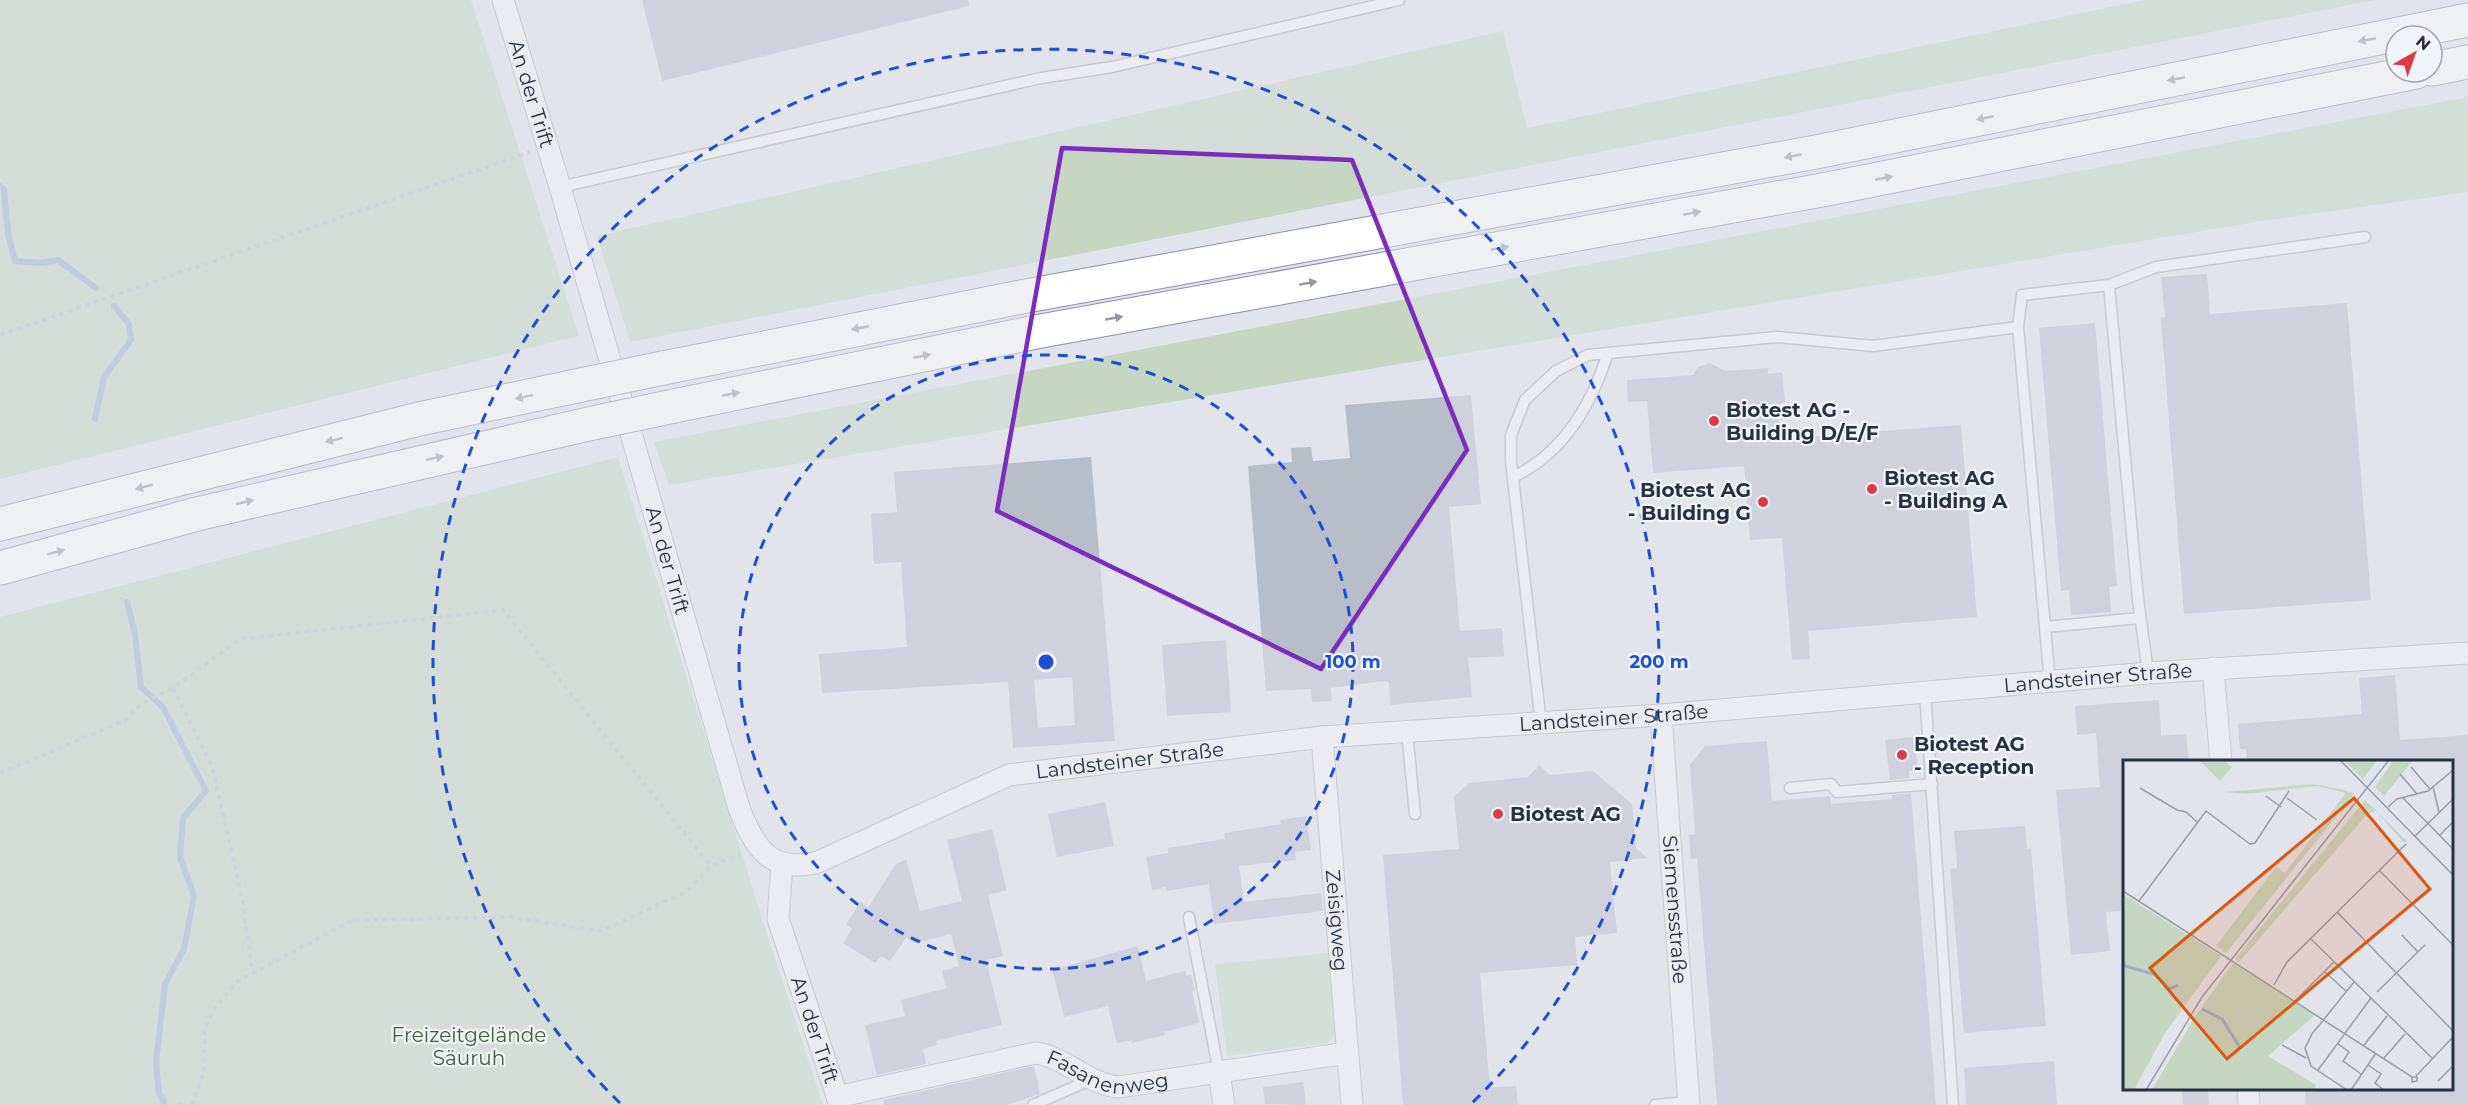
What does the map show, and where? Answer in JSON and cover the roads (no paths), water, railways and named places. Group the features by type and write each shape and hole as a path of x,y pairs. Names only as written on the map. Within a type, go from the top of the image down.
{"highway":[{"path":"0,524 419,419 663,368 1020,297 1816,152 2467,20"},
{"path":"2444,67 2468,62"},
{"path":"0,568 198,514 674,406 1041,332 1833,188 2384,78"}],"street":[{"name":"An der Trift","path":"503,0 548,146 746,827 769,858 782,864 778,919 838,1101"},
{"name":"Landsteiner Straße","path":"782,864 797,867 818,862 1009,775 1322,737 1661,715 2148,673 2468,653"},
{"path":"2213,669 2221,760"},
{"name":"Siemensstraße","path":"1661,715 1689,1104"},
{"name":"Zeisigweg","path":"1322,737 1352,1105"},
{"name":"Fasanenweg","path":"838,1101 1035,1053 1048,1056 1090,1080 1119,1087 1347,1053"},
{"path":"1220,1073 1224,1105"},
{"path":"2247,1090 2249,1105"}],"lane":[{"path":"560,187 1041,78 1112,67 1398,0"},
{"path":"2050,683 2018,327 2022,295 2109,285 2156,267 2365,237"},
{"path":"2109,285 2140,618 2148,673"},
{"path":"1541,724 1513,477 1511,435 1525,400 1556,371 1588,355 1608,353 1777,338 1873,346 2018,327"},
{"path":"1513,477 1536,466 1575,428 1601,374 1608,353"},
{"path":"2045,627 2140,618"},
{"path":"1925,691 1953,1105"},
{"path":"1407,732 1415,814"},
{"path":"1790,788 1831,784 1837,792 1932,784"},
{"path":"1189,917 1220,1073"},
{"path":"1033,1105 1090,1080"},
{"path":"1654,1105 1689,1104"}],"waterway":[{"path":"0,186 4,190 8,234 15,261 41,263 58,260 96,288"},
{"path":"95,419 104,377 131,340 129,324 114,306"},
{"path":"127,602 135,634 141,687 163,707 206,791 183,818 180,857 194,896 184,949 165,984 156,1062 159,1094 164,1105"}],"place":[{"name":"Biotest AG - Building D/E/F","path":"1714,421"},
{"name":"Biotest AG - Building A","path":"1872,489"},
{"name":"Biotest AG - Building G","path":"1763,502"},
{"name":"Biotest AG - Reception","path":"1902,755"},
{"name":"Biotest AG","path":"1498,814"}],"park label":[{"name":"Freizeitgelände Säuruh","path":"469,1046"}]}
